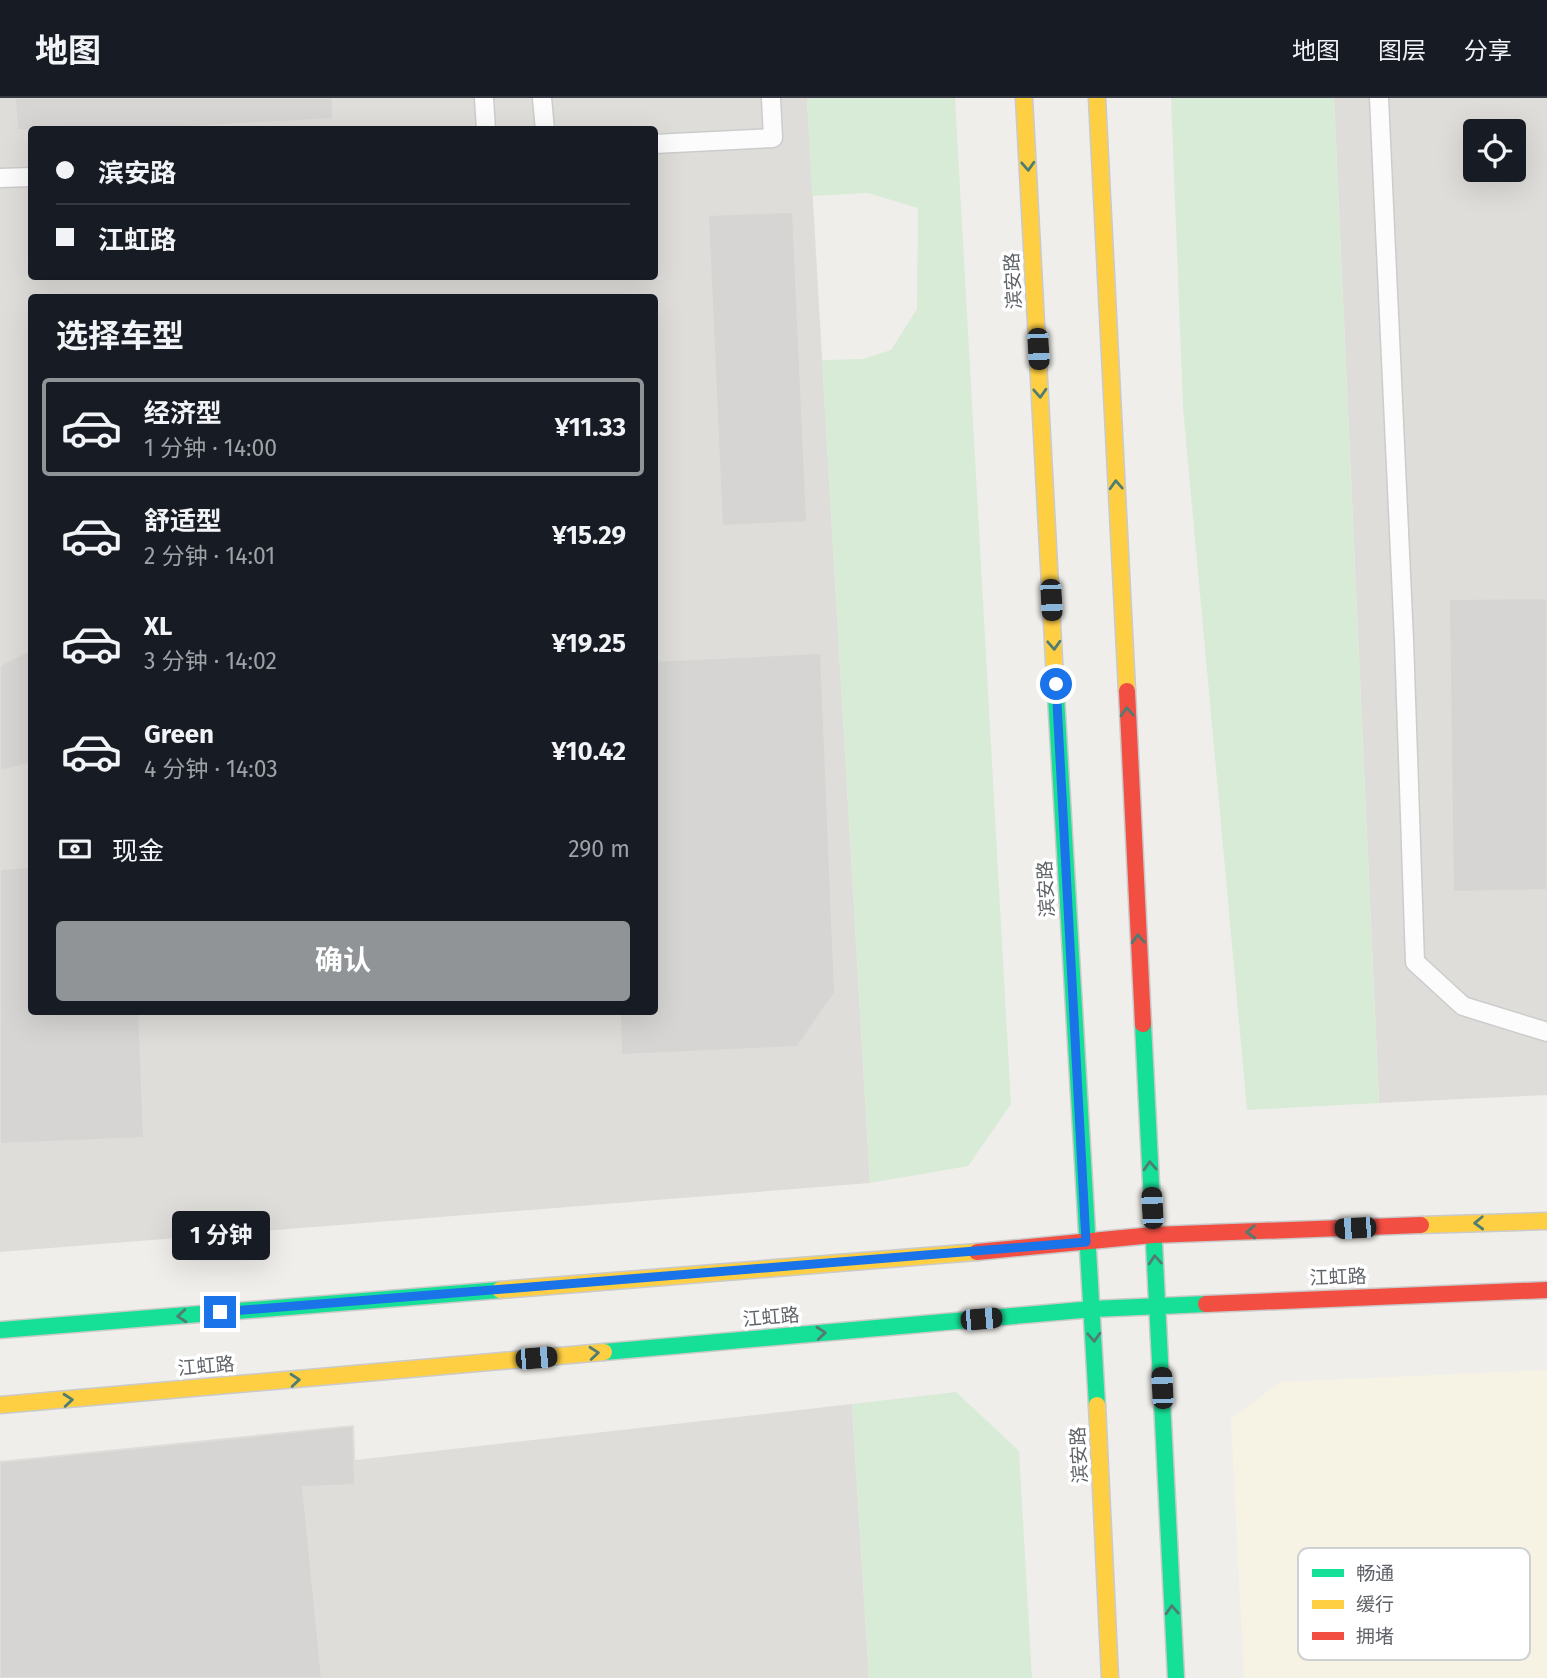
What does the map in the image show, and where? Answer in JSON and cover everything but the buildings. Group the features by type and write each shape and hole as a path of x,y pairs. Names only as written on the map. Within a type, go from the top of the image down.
{"main road":[{"name":"滨安路","path":"1024,98 1086,1242 1093,1310 1110,1678"},
{"path":"1097,98 1175,1678"},
{"path":"0,1330 1153,1235 1547,1221"},
{"name":"江虹路","path":"0,1405 1158,1305 1547,1290"}],"lane":[{"path":"485,98 486,126"},
{"path":"542,98 545,126"},
{"path":"658,144 773,138 771,98"},
{"path":"1379,98 1415,962 1463,1006 1547,1032"},
{"path":"0,178 28,177"}],"shaded area":[{"path":"0,98 807,98 870,1183 0,1252"},
{"path":"1334,98 1547,98 1547,1095 1379,1103"},
{"path":"1547,1370 1547,1678 1244,1678 1231,1419 1280,1382"},
{"path":"852,1404 869,1678 0,1678 0,1500"}],"green space":[{"path":"807,98 955,98 1011,1104 968,1166 870,1183 822,360 863,359 891,350 917,309 918,208 868,193 812,196"},
{"path":"1171,98 1334,98 1379,1103 1247,1110 1183,407"},
{"path":"956,1392 1019,1451 1032,1678 869,1678 852,1404"}],"traffic: fast":[{"path":"1055,679 1097,1405"},
{"path":"1143,1024 1176,1678"},
{"path":"0,1330 500,1290"},
{"path":"604,1352 1093,1309 1206,1304"}],"traffic: slow":[{"path":"1024,98 1055,679"},
{"path":"1097,98 1127,691"},
{"path":"1421,1225 1547,1221"},
{"path":"500,1290 977,1252"},
{"path":"0,1405 604,1352"},
{"path":"1097,1405 1110,1678"}],"traffic: jam":[{"path":"1127,691 1143,1024"},
{"path":"977,1252 1153,1235 1421,1225"},
{"path":"1206,1304 1547,1290"}],"route":[{"path":"220,1312 1086,1242 1056,684"}]}
